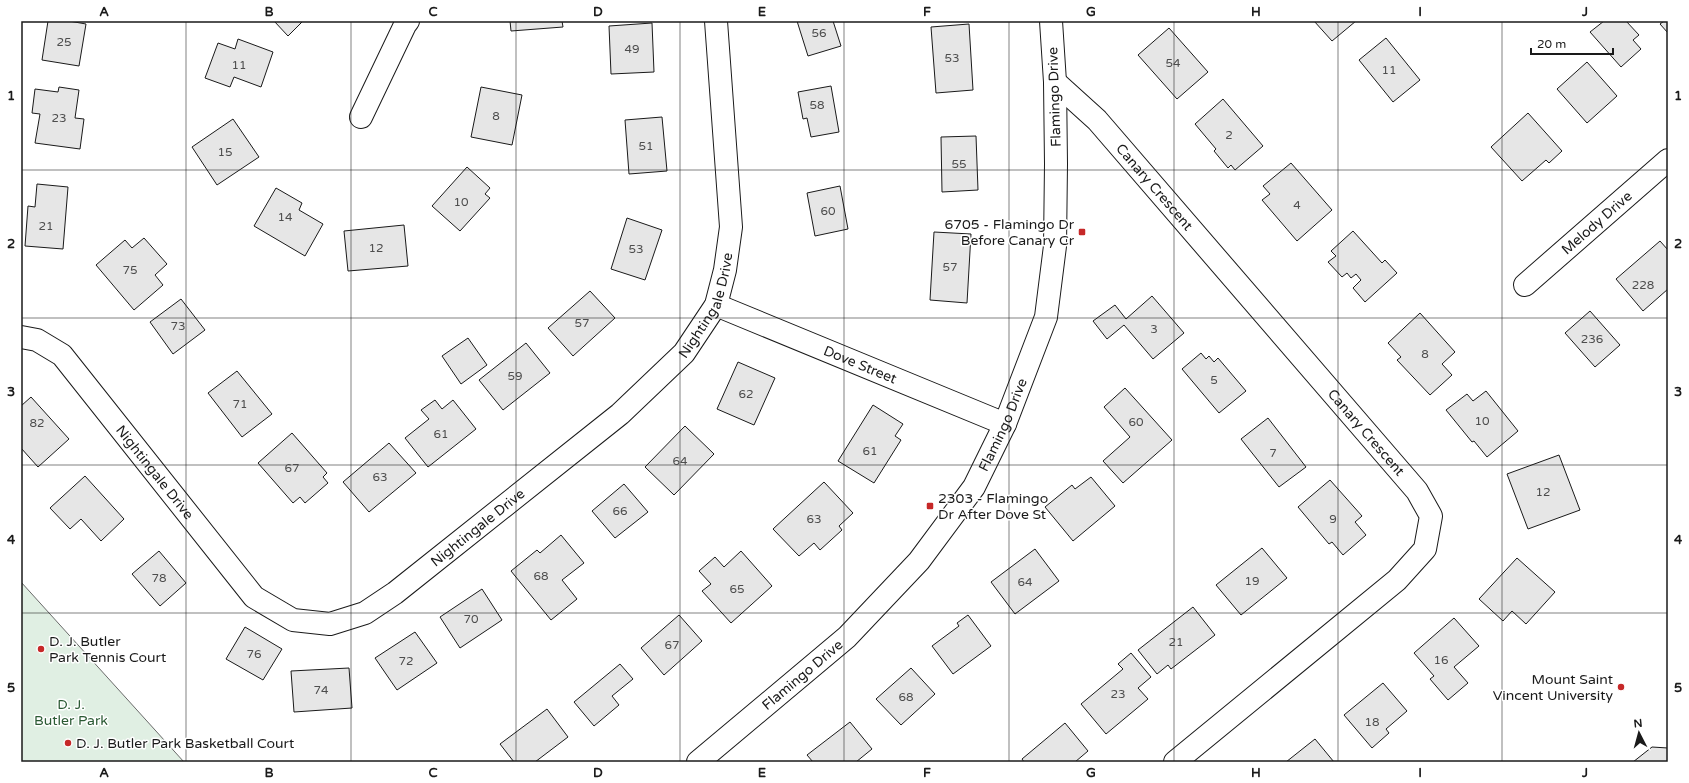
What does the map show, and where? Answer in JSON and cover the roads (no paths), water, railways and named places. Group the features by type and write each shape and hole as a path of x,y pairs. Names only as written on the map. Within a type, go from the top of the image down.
{"street":[{"path":"361,117 408,21"},
{"name":"Nightingale Drive","path":"21,337 37,340 62,355 254,597 294,620 330,624 365,614 395,593 620,414 684,353 716,305 725,270 732,227 716,21"},
{"name":"Flamingo Drive","path":"698,762 847,637 919,561 974,487 1005,424 1046,317 1055,246 1055,82 1051,21"},
{"name":"Canary Crescent","path":"1055,82 1102,126 1417,491 1431,516 1425,549 1397,580 1175,762"},
{"name":"Melody Drive","path":"1525,285 1668,160"},
{"name":"Dove Street","path":"716,305 1005,424"}],"place":[{"name":"6705 - Flamingo Dr Before Canary Cr","path":"1082,232"},
{"name":"2303 - Flamingo Dr After Dove St","path":"930,506"},
{"name":"D. J. Butler Park Tennis Court","path":"41,649"},
{"name":"Mount Saint Vincent University","path":"1621,687"},
{"name":"D. J. Butler Park Basketball Court","path":"68,743"}],"park label":[{"name":"D. J. Butler Park","path":"71,712"}]}
